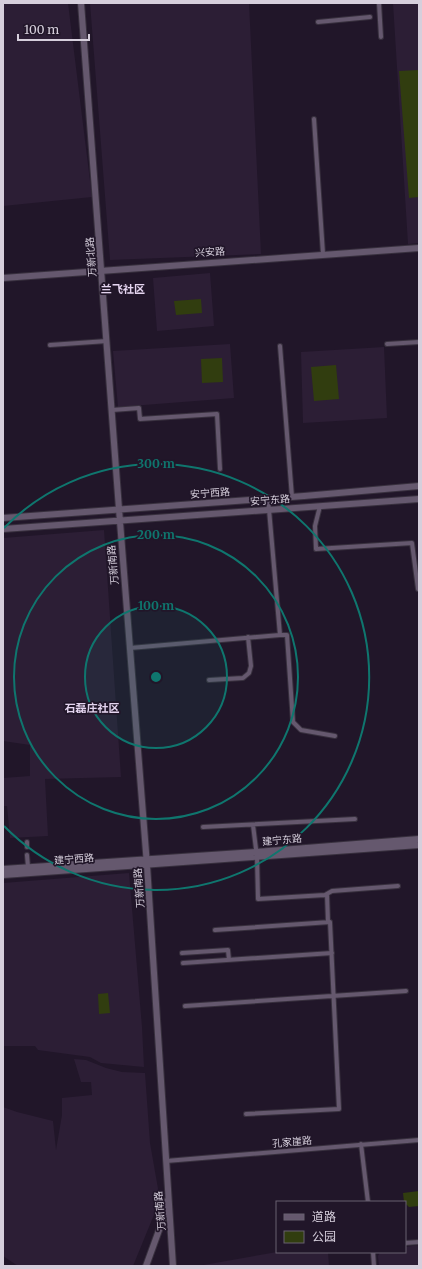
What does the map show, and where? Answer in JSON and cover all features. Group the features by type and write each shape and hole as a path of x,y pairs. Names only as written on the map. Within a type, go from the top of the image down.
{"main road":[{"name":"万新北路","path":"81,3 119,509"},
{"name":"兴安路","path":"3,278 419,248"},
{"name":"安宁西路","path":"3,518 292,497 419,486"},
{"name":"安宁东路","path":"3,529 419,499"},
{"name":"万新南路","path":"119,509 147,862 173,1266"},
{"name":"建宁东路","path":"257,855 419,839"},
{"name":"建宁东路","path":"147,862 419,845"},
{"name":"建宁西路","path":"3,869 147,862"},
{"name":"建宁西路","path":"3,875 147,862"},
{"path":"146,1266 162,1222 169,1195"}],"street":[{"path":"379,3 381,37"},
{"path":"318,22 370,17"},
{"path":"314,119 324,254"},
{"path":"50,345 107,341"},
{"path":"387,344 419,342"},
{"path":"280,346 292,497"},
{"path":"112,410 139,408 140,420 217,414 220,469"},
{"path":"268,498 280,635"},
{"path":"320,506 315,526 316,548 412,543 418,589"},
{"path":"130,648 287,634 293,722 300,730 306,732 335,736"},
{"path":"209,680 243,678 249,673 248,638"},
{"path":"203,828 355,819"},
{"path":"253,825 257,855 258,900 325,895 332,891 398,886"},
{"path":"27,856 28,867"},
{"path":"246,1114 339,1109 332,953 330,922 328,922 327,894"},
{"path":"215,930 328,922"},
{"path":"182,953 228,950 228,960"},
{"path":"183,963 332,953"},
{"path":"185,1006 406,991"},
{"name":"孔家崖路","path":"166,1161 419,1140"},
{"path":"361,1144 368,1201"},
{"path":"406,1243 419,1242"},
{"path":"373,1253 374,1266"}],"shaded area":[{"path":"3,3 68,3 92,197 3,206"},
{"path":"90,3 249,3 261,254 110,260"},
{"path":"393,3 419,3 419,243 408,244"},
{"path":"210,273 214,326 157,331 153,278"},
{"path":"230,344 234,398 118,407 113,351"},
{"path":"384,347 387,418 303,423 301,352"},
{"path":"104,530 121,777 45,779 48,836 10,838 7,806 3,806 3,778 30,776 30,745 3,741 3,538"},
{"path":"129,873 144,1067 101,1063 90,1057 38,1050 35,1046 3,1046 3,883"},
{"path":"74,1059 86,1060 106,1068 122,1072 145,1073 150,1143 160,1200 133,1266 18,1266 3,1256 3,1107 53,1121 56,1150 62,1115 62,1098 92,1095 91,1082 81,1082"},
{"path":"419,1245 419,1266 379,1266 378,1256 380,1253 406,1253 406,1247"},
{"path":"276,1252 328,1253 329,1266 198,1266"}],"green space":[{"path":"419,70 419,197 409,198 399,71"},
{"path":"201,299 202,313 176,315 174,301"},
{"path":"222,358 223,382 202,383 201,359"},
{"path":"336,365 339,399 314,401 311,367"},
{"path":"108,993 110,1013 99,1014 98,994"},
{"path":"419,1191 419,1206 409,1207 406,1204 406,1201 404,1201 403,1193"}],"district":[{"name":"兰飞社区","path":"123,289"},
{"name":"石磊庄社区","path":"92,708"}]}
